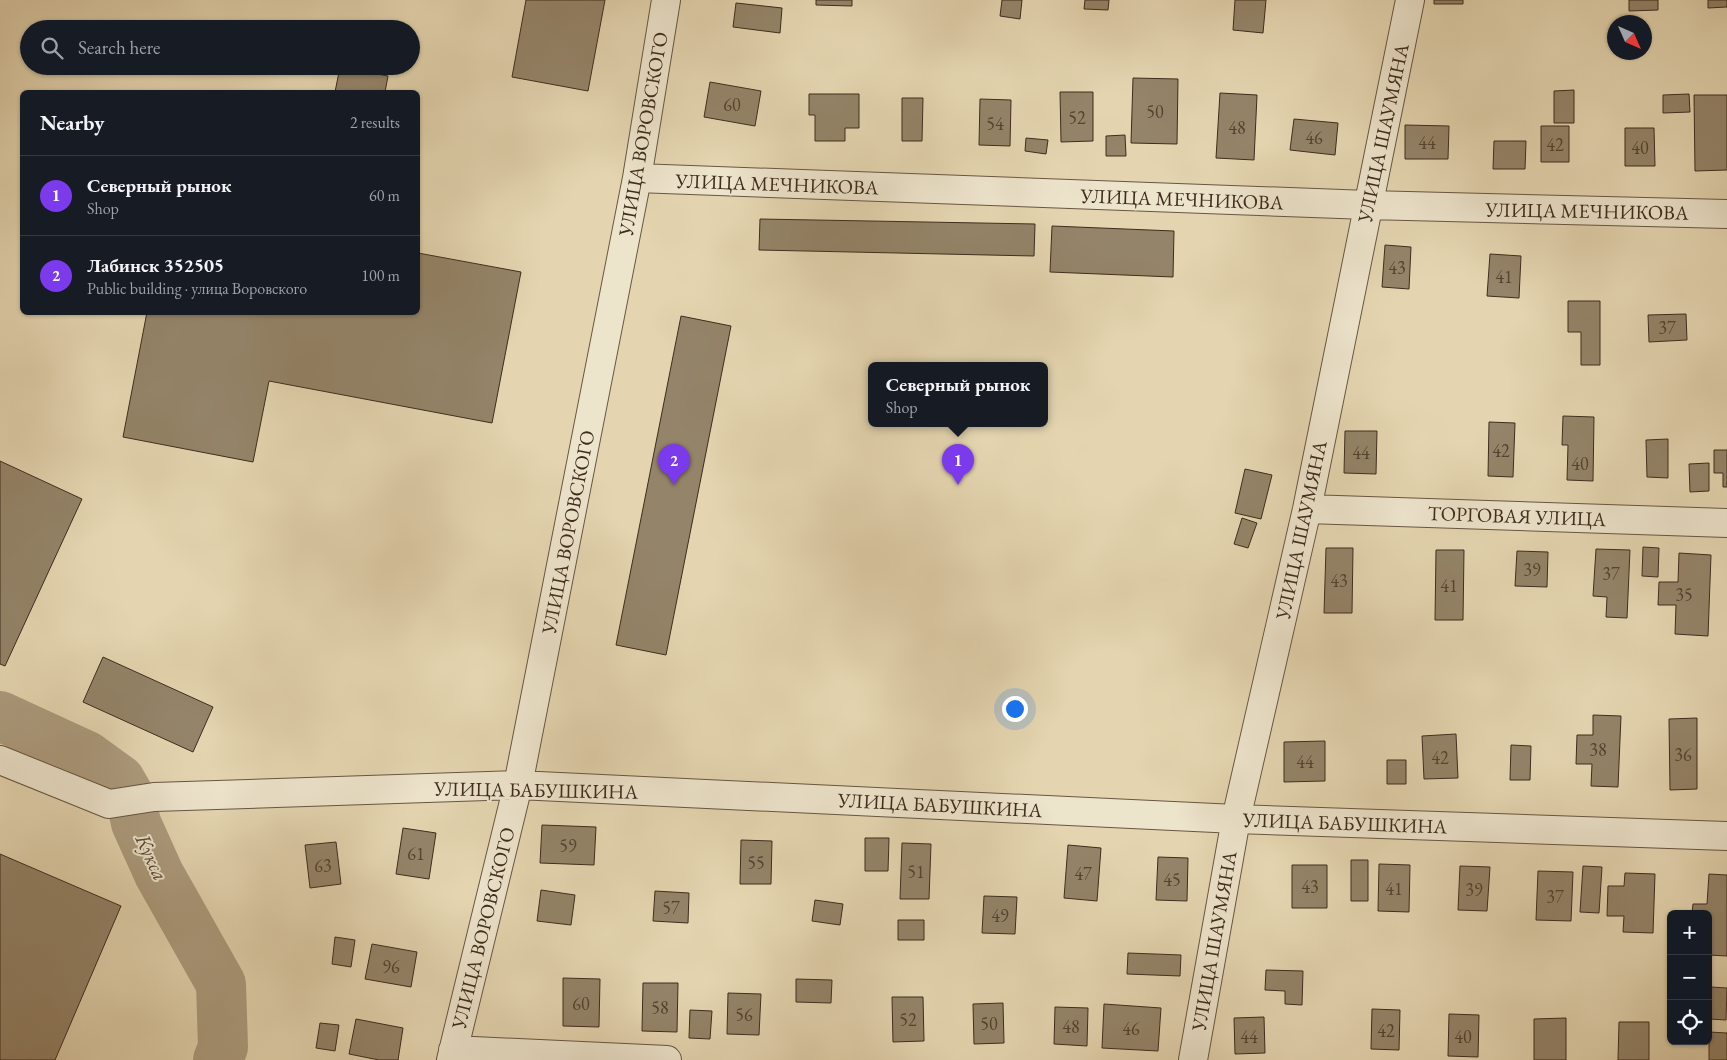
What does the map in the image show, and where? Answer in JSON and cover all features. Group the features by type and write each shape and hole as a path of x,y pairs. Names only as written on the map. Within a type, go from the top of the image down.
{"street":[{"name":"УЛИЦА ВОРОВСКОГО","path":"452,1055 518,785 637,178 666,0"},
{"name":"УЛИЦА ШАУМЯНА","path":"1193,1060 1236,819 1307,509 1410,0"},
{"name":"УЛИЦА МЕЧНИКОВА","path":"637,178 1368,206 1727,214"},
{"name":"ТОРГОВАЯ УЛИЦА","path":"1307,509 1727,523"},
{"name":"УЛИЦА БАБУШКИНА","path":"0,760 109,804 154,797 518,785 1236,819 1727,836"},
{"path":"452,1055 667,1060"}],"building":[{"path":"526,0 605,0 588,91 512,77"},
{"path":"816,0 852,0 852,6 816,5"},
{"path":"1002,0 1022,0 1020,19 1000,16"},
{"path":"1085,0 1109,0 1108,10 1084,9"},
{"path":"1235,0 1266,0 1263,33 1233,30"},
{"path":"1434,0 1463,0 1463,4 1434,4"},
{"path":"1629,0 1658,0 1658,10 1629,11"},
{"path":"1708,0 1727,0 1727,7 1708,8"},
{"path":"736,3 782,8 780,33 733,27"},
{"path":"338,75 388,76 385,90 335,90"},
{"path":"1133,78 1178,79 1177,144 1131,143"},
{"path":"710,82 761,91 755,126 704,117"},
{"path":"1574,90 1574,123 1554,123 1554,91"},
{"path":"1060,92 1093,92 1093,141 1061,142"},
{"path":"1220,93 1257,95 1254,160 1216,158"},
{"path":"809,94 859,94 859,128 845,128 845,141 815,141 815,115 809,115"},
{"path":"1689,94 1690,112 1663,113 1663,95"},
{"path":"1694,95 1727,95 1727,170 1695,171"},
{"path":"902,98 923,98 922,141 902,141"},
{"path":"980,99 1011,100 1010,146 979,145"},
{"path":"1294,119 1338,123 1335,155 1290,150"},
{"path":"1405,125 1449,126 1448,159 1405,159"},
{"path":"1541,126 1569,126 1569,162 1541,162"},
{"path":"1625,128 1654,128 1655,166 1625,166"},
{"path":"1125,135 1126,156 1106,156 1106,136"},
{"path":"1026,138 1048,140 1046,154 1025,151"},
{"path":"1494,141 1526,141 1525,169 1493,169"},
{"path":"760,219 1035,224 1034,256 759,250"},
{"path":"1052,226 1174,231 1173,277 1050,272"},
{"path":"1385,245 1411,247 1409,289 1382,287"},
{"path":"420,253 521,272 492,423 269,381 253,462 123,437 146,315 420,315"},
{"path":"1490,254 1521,256 1519,298 1487,296"},
{"path":"1568,301 1600,301 1600,365 1581,365 1581,332 1568,332"},
{"path":"1686,314 1687,340 1649,342 1648,315"},
{"path":"681,316 731,326 666,655 616,645"},
{"path":"1563,416 1594,417 1593,481 1567,480 1568,445 1562,445"},
{"path":"1489,422 1515,423 1513,477 1488,476"},
{"path":"1345,431 1377,431 1376,474 1344,473"},
{"path":"1668,439 1668,478 1647,477 1646,440"},
{"path":"1714,450 1727,450 1727,487 1723,487 1723,473 1714,473"},
{"path":"0,461 82,499 5,666 0,664"},
{"path":"1709,463 1709,491 1690,492 1689,464"},
{"path":"1245,469 1272,475 1261,519 1235,513"},
{"path":"1242,518 1257,523 1248,548 1234,544"},
{"path":"1643,547 1659,548 1658,577 1642,576"},
{"path":"1326,548 1353,548 1352,613 1324,613"},
{"path":"1596,549 1630,550 1627,618 1606,617 1607,597 1593,596"},
{"path":"1436,550 1464,550 1463,620 1435,620"},
{"path":"1517,551 1548,552 1547,587 1515,586"},
{"path":"1679,553 1711,555 1708,636 1675,634 1676,605 1658,605 1659,582 1678,582"},
{"path":"103,657 213,707 193,752 83,702"},
{"path":"1593,715 1621,716 1618,787 1591,786 1592,764 1576,764 1577,735 1593,735"},
{"path":"1697,718 1697,789 1670,790 1669,719"},
{"path":"1456,734 1458,778 1424,779 1422,736"},
{"path":"1325,741 1325,781 1284,782 1284,742"},
{"path":"1511,745 1531,746 1530,780 1510,780"},
{"path":"1387,760 1406,760 1406,784 1387,784"},
{"path":"542,825 596,827 594,865 540,863"},
{"path":"403,828 436,833 429,879 396,874"},
{"path":"865,838 889,838 888,871 865,871"},
{"path":"741,840 772,841 771,884 740,884"},
{"path":"336,842 341,884 310,888 305,845"},
{"path":"902,843 931,844 929,899 900,899"},
{"path":"1068,845 1101,848 1097,901 1064,898"},
{"path":"0,854 121,906 55,1060 0,1060"},
{"path":"1158,857 1188,858 1187,901 1156,900"},
{"path":"1351,860 1368,860 1368,901 1351,901"},
{"path":"1379,864 1410,865 1409,912 1378,911"},
{"path":"1292,865 1327,865 1327,908 1292,908"},
{"path":"1460,866 1490,867 1487,911 1458,910"},
{"path":"1583,866 1602,867 1599,913 1580,912"},
{"path":"1538,871 1573,872 1571,921 1536,920"},
{"path":"1625,873 1655,874 1653,933 1623,932 1624,916 1607,916 1608,886 1624,886"},
{"path":"1709,874 1727,875 1727,956 1712,955 1712,910 1692,910 1693,904 1707,904"},
{"path":"541,890 575,895 571,925 537,921"},
{"path":"655,891 689,893 688,923 653,921"},
{"path":"984,896 1017,897 1015,934 982,933"},
{"path":"815,900 843,904 840,925 812,921"},
{"path":"898,920 924,920 924,940 898,940"},
{"path":"335,937 355,940 351,967 332,964"},
{"path":"372,944 417,952 411,987 365,979"},
{"path":"1128,953 1181,955 1180,976 1127,974"},
{"path":"1266,970 1303,971 1302,1005 1285,1004 1285,991 1265,990"},
{"path":"563,978 600,979 599,1027 563,1026"},
{"path":"796,979 832,980 831,1003 796,1002"},
{"path":"643,983 678,983 677,1032 642,1031"},
{"path":"1712,987 1727,988 1726,1020 1712,1019"},
{"path":"728,993 761,994 759,1035 727,1034"},
{"path":"892,997 923,997 924,1041 893,1042"},
{"path":"1003,1003 1004,1043 974,1044 973,1004"},
{"path":"1104,1004 1161,1008 1158,1051 1102,1048"},
{"path":"1055,1007 1088,1008 1087,1046 1054,1044"},
{"path":"1372,1009 1400,1010 1399,1050 1371,1049"},
{"path":"690,1010 712,1011 710,1039 689,1038"},
{"path":"1449,1014 1479,1015 1478,1057 1448,1056"},
{"path":"1264,1017 1265,1053 1235,1054 1234,1018"},
{"path":"1566,1018 1566,1060 1534,1060 1534,1019"},
{"path":"356,1019 403,1028 398,1060 379,1060 349,1054"},
{"path":"1619,1022 1649,1022 1649,1060 1618,1060"},
{"path":"320,1023 339,1025 335,1051 316,1048"},
{"path":"1712,1032 1727,1033 1727,1060 1709,1060 1709,1045 1712,1045"}],"waterway":[{"name":"Кукса","path":"0,716 87,756 120,780 131,799 136,823 159,874 221,984 223,1047 218,1060"}],"place":[{"name":"Лабинск 352505","path":"674,485"},
{"name":"Северный рынок","path":"958,485"}]}
